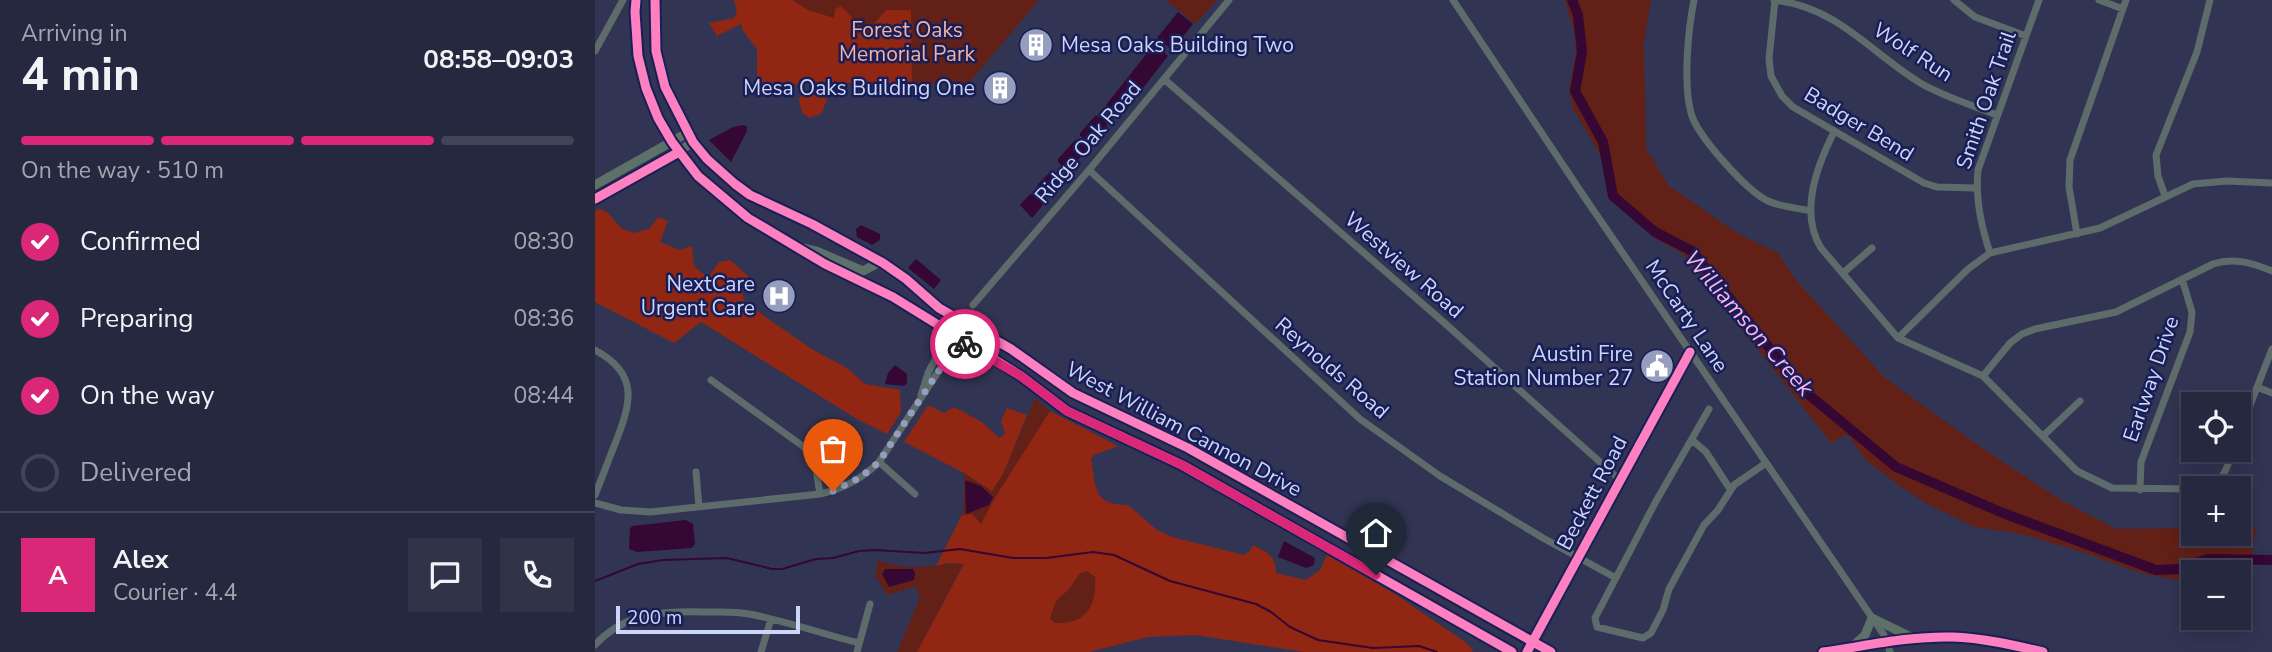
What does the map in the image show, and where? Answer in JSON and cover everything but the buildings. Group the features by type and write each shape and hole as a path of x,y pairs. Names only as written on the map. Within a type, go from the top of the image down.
{"main road":[{"name":"West William Cannon Drive","path":"636,0 636,43 646,88 658,118 672,142 698,176 722,198 795,247 850,278 893,297 1021,376 1067,411 1182,465 1512,652"},
{"name":"West William Cannon Drive","path":"655,0 654,30 665,87 690,138 722,174 750,195 812,224 880,262 906,279 939,307 1011,349 1073,393 1188,448 1551,652"},
{"path":"595,185 672,142 690,138"},
{"path":"595,199 679,152 690,138"},
{"path":"795,247 816,251 863,271 880,262"},
{"path":"1849,648 1863,639 1872,618 1915,638"},
{"path":"1823,652 1915,638 1976,639 2043,652"}],"street":[{"path":"595,51 623,0"},
{"name":"Ridge Oak Road","path":"973,305 1229,0"},
{"name":"McCarty Lane","path":"1453,0 1872,618 1887,641 1890,652"},
{"path":"1694,0 1689,27 1688,93 1690,111 1699,131 1719,156 1762,198 1780,205 1811,211"},
{"name":"Wolf Run","path":"1774,0 1796,3 1821,12 1922,84 1997,114"},
{"name":"Badger Bend","path":"1774,0 1769,59 1775,85 1793,107 1924,183 1937,187 1976,188"},
{"path":"1954,0 1975,17 2026,36"},
{"name":"Smith Oak Trail","path":"1990,253 1978,208 1976,188 1980,161 2039,0"},
{"path":"2099,0 2123,9"},
{"path":"2077,234 2069,187 2070,160 2126,0"},
{"path":"2165,196 2158,176 2156,155 2197,52 2210,0"},
{"name":"Westview Road","path":"1164,79 1440,318 1619,479"},
{"path":"1834,132 1817,171 1811,211 1816,240 1898,338 1983,376 2069,463 2089,478 2112,488 2181,489"},
{"name":"Reynolds Road","path":"1089,170 1360,419 1440,476 1578,558 1617,576"},
{"path":"1898,338 1968,269 1990,253 2100,228 2183,187 2199,182 2272,183"},
{"path":"1843,273 1873,248"},
{"path":"1983,376 2010,343 2022,334 2116,312 2213,264 2231,260 2256,264 2272,271"},
{"name":"Earlway Drive","path":"2140,490 2141,463 2190,332 2192,312 2182,279"},
{"path":"918,402 928,373 957,318"},
{"path":"595,503 639,512 820,494 850,484 879,462 959,340"},
{"path":"2251,402 2272,349"},
{"path":"595,350 619,367 626,381 629,402 595,495"},
{"name":"Beckett Road","path":"1527,652 1690,352"},
{"path":"711,380 804,447 815,463 820,494"},
{"path":"2257,387 2272,393"},
{"path":"2043,436 2080,401"},
{"path":"1709,409 1595,618 1595,624 1599,628 1646,637 1651,633 1663,610 1669,589 1704,525 1718,510 1730,489 1767,465"},
{"path":"1692,440 1706,452 1730,489"},
{"path":"879,462 915,494"},
{"path":"696,472 699,507"},
{"path":"857,652 870,604"},
{"path":"595,645 624,622 655,613 735,612 859,643"},
{"path":"761,652 771,619"}],"green space":[{"path":"734,0 792,0 808,10 834,18 835,9 841,6 861,27 873,25 886,10 911,10 912,84 807,83 785,86 757,82 757,49 741,24 717,36 709,23 734,18 737,11"},
{"name":"Forest Oaks Memorial Park","path":"759,0 1039,0 968,84 807,83 785,86"},
{"path":"1166,0 1217,0 1195,24"},
{"path":"1565,0 1651,0 1644,42 1646,148 1668,185 1737,233 1778,253 1795,279 1884,377 1979,446 2061,500 2117,529 2181,528 2181,546 2251,546 2251,528 2256,528 2251,562 2251,560 2181,560 2181,580 2144,574 2021,534 1975,527 1929,505 1897,484 1866,460 1847,434 1831,443 1682,253 1656,239 1634,219 1614,195 1599,153 1573,108 1569,90 1576,52 1574,32"},
{"path":"811,90 823,91 828,96 822,113 810,118 802,113 799,99 802,93"},
{"path":"601,209 621,228 634,233 649,229 658,217 668,221 660,242 680,250 692,246 694,266 702,273 709,276 719,262 730,260 748,276 742,292 744,300 764,316 815,351 847,368 865,384 900,390 901,412 887,434 857,419 701,322 674,343 595,302 595,211"},
{"path":"1035,398 1050,411 996,496 981,525 962,515 964,473 992,491 1003,474"},
{"path":"928,405 944,413 954,407 982,422 998,437 1005,433 1001,421 1007,408 1027,415 1003,474 992,491 964,473 904,442"},
{"path":"1050,411 1118,446 1094,455 1091,459 1098,493 1108,502 1128,505 1157,530 1172,537 1244,555 1253,545 1270,555 1276,573 1306,580 1320,570 1327,555 1395,594 1468,644 1473,652 1304,652 1195,635 1148,637 1089,652 917,652 964,564 948,563 936,566 962,515 972,514 981,524","holes":["1087,571 1095,577 1094,596 1082,617 1075,621 1055,623 1050,618 1056,601 1080,573"]},
{"path":"878,561 913,567 964,563 917,652 897,652 920,598 916,586 887,595 875,575"},
{"path":"1087,571 1095,577 1094,596 1088,611 1075,621 1055,624 1050,618 1056,601 1080,573"}],"shaded area":[{"path":"1178,12 1193,24 1172,50 1157,38"},
{"path":"1155,43 1168,56 1125,111 1116,114 1106,105"},
{"path":"1096,115 1106,122 1107,126 1091,143 1080,136 1080,133"},
{"path":"744,125 747,131 731,162 709,140 733,127"},
{"path":"1075,140 1085,145 1086,150 1067,171 1058,159"},
{"path":"1049,173 1058,183 1047,194 1042,206 1032,218 1020,205 1036,192 1038,184"},
{"path":"861,225 880,234 880,240 872,245 857,237 856,229"},
{"path":"916,259 941,280 934,289 908,268"},
{"path":"895,365 907,374 907,383 904,386 885,384 888,373"},
{"path":"965,480 981,486 993,497 989,505 966,514"},
{"path":"686,520 693,524 695,544 692,548 637,552 629,549 632,526"},
{"path":"1284,541 1315,558 1314,565 1306,568 1278,557"},
{"path":"885,569 913,569 914,580 889,587 882,574"}],"waterway":[{"name":"Williamson Creek","path":"1572,0 1578,15 1582,52 1575,91 1603,142 1613,196 1655,232 1692,251 1802,389 1896,467 2003,513 2156,570 2179,569 2208,559 2272,560"},
{"path":"595,581 638,564 663,560 727,558 782,569 816,559 875,550 924,553 960,549 1013,558 1046,558 1093,552 1114,555 1170,581 1256,604 1290,627 1318,640 1373,648 1419,646 1437,652"}],"cycle path":[{"path":"636,0 638,56 646,88 658,118 672,142 698,176 748,218 825,264 893,297 1021,376 1067,411 1182,465 1512,652"},
{"path":"655,0 656,51 665,87 693,142 707,159 750,195 812,224 883,263 939,308 1011,349 1073,393 1188,448 1551,652"},
{"path":"595,199 679,152"},
{"path":"1527,652 1690,352"},
{"path":"1823,652 1936,637 1987,640 2043,652"}],"way so far":[{"path":"833,491 861,477 879,462 959,340 965,344"}],"place":[{"name":"Mesa Oaks Building Two","path":"1036,45"},
{"name":"Mesa Oaks Building One","path":"1000,88"},
{"name":"NextCare Urgent Care","path":"779,296"},
{"name":"Austin Fire Station Number 27","path":"1657,366"}],"route":[{"path":"965,344 1021,376 1067,411 1182,465 1376,575"}]}
